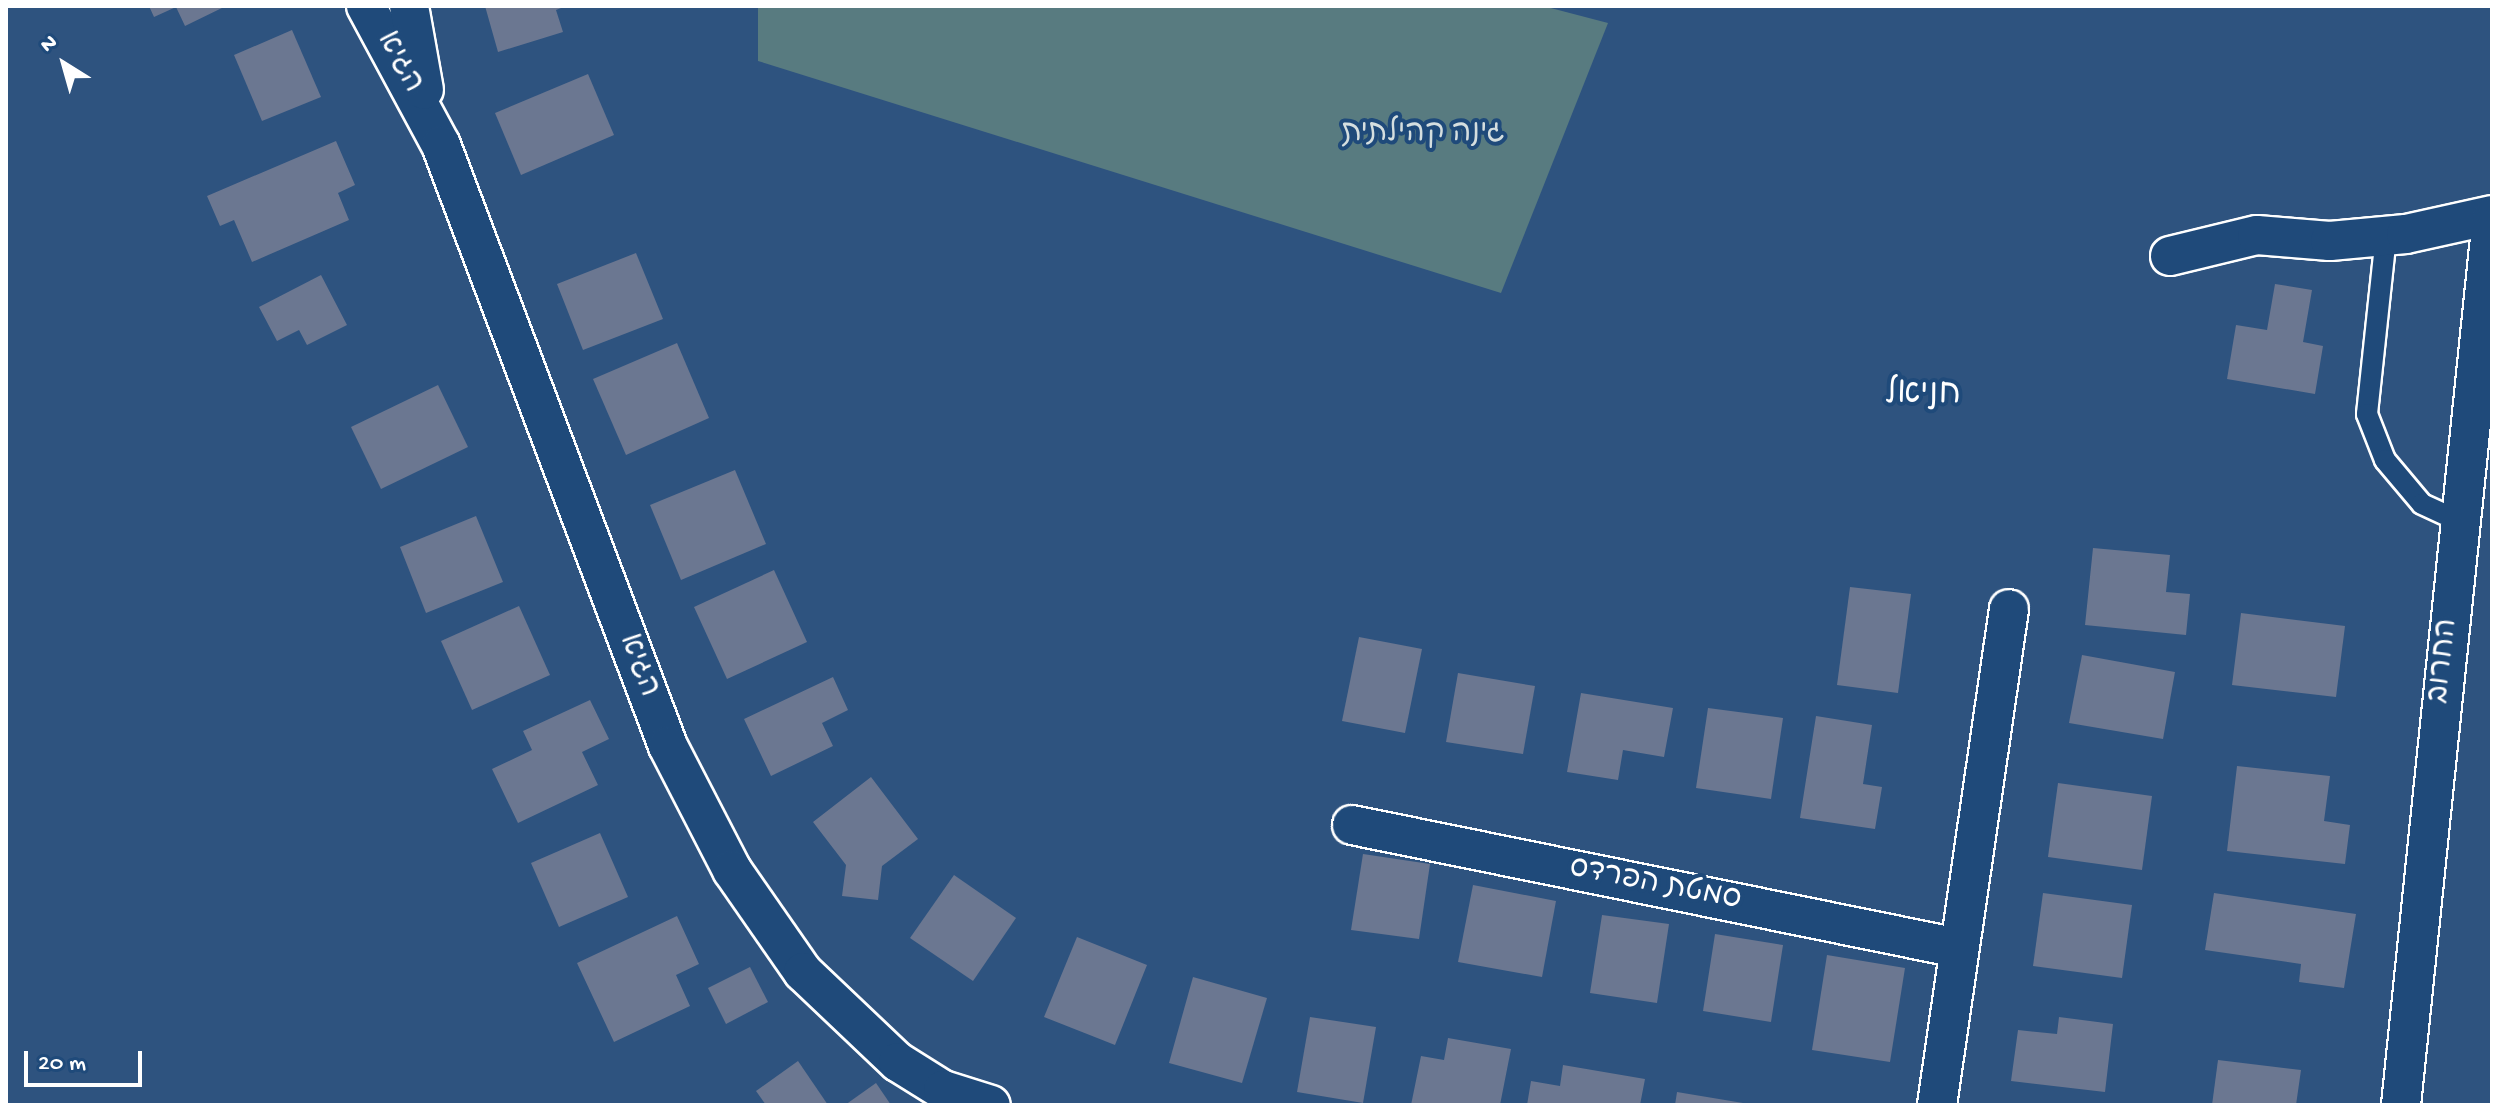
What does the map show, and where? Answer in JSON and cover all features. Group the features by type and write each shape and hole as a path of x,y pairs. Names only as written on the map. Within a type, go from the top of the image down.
{"street":[{"name":"הגיא","path":"366,6 430,120 668,746 732,870 803,972 898,1062 943,1090 991,1105"},
{"name":"הגיא","path":"409,6 430,120"},
{"path":"2170,256 2257,235 2330,241 2386,236 2492,216"},
{"name":"החרוב","path":"2401,1105 2492,216"},
{"path":"1937,1105 2009,609"},
{"name":"סמטת הפרדס","path":"1352,825 1958,948"}],"lane":[{"path":"2386,236 2367,414 2385,460 2422,504 2459,521"}],"green space":[{"name":"גינה קהילתית","path":"758,6 1543,6 1608,23 1501,293 758,61"}],"building":[{"path":"149,6 226,6 185,26 176,7 154,17"},
{"path":"485,6 566,6 556,10 563,32 498,52"},
{"path":"292,30 321,97 262,121 234,55"},
{"path":"588,74 614,135 521,175 495,113"},
{"path":"336,141 355,185 338,193 349,220 252,262 234,220 220,226 207,196"},
{"path":"636,253 663,319 583,350 557,284"},
{"path":"321,275 347,325 307,345 299,330 277,341 259,307"},
{"path":"2275,284 2312,290 2303,342 2323,346 2315,394 2227,379 2236,325 2267,330"},
{"path":"677,343 709,418 626,455 593,379"},
{"path":"438,385 468,447 381,489 351,427"},
{"path":"735,470 766,544 681,580 650,505"},
{"path":"476,516 503,582 426,613 400,547"},
{"path":"2093,548 2170,555 2166,592 2190,594 2186,635 2085,625"},
{"path":"774,570 807,642 727,679 694,607"},
{"path":"1850,587 1911,594 1898,693 1837,685"},
{"path":"519,606 550,675 472,710 441,641"},
{"path":"2241,613 2345,626 2336,697 2232,685"},
{"path":"1359,637 1422,649 1405,733 1342,721"},
{"path":"2082,655 2175,672 2163,739 2069,723"},
{"path":"1458,673 1535,686 1523,754 1446,742"},
{"path":"833,677 848,710 822,723 833,746 771,776 744,719"},
{"path":"1581,693 1673,708 1664,757 1623,750 1618,780 1567,772"},
{"path":"590,700 609,739 582,752 598,785 518,823 492,769 532,750 523,731"},
{"path":"1708,708 1783,718 1771,799 1696,788"},
{"path":"1816,716 1872,725 1863,784 1882,787 1875,829 1800,818"},
{"path":"2237,766 2330,776 2324,821 2350,825 2345,864 2227,851"},
{"path":"871,777 918,839 882,866 878,900 842,896 846,865 813,822"},
{"path":"2058,783 2152,796 2142,870 2048,857"},
{"path":"600,833 628,897 559,927 531,863"},
{"path":"1363,854 1430,864 1419,939 1351,930"},
{"path":"954,875 1016,918 973,981 910,938"},
{"path":"1473,885 1556,901 1542,977 1458,962"},
{"path":"2043,893 2132,905 2122,978 2033,966"},
{"path":"2214,893 2356,914 2344,988 2299,982 2301,964 2205,950"},
{"path":"1602,915 1669,924 1657,1003 1590,993"},
{"path":"677,916 699,964 676,975 690,1006 614,1042 577,963"},
{"path":"1715,934 1783,945 1771,1022 1703,1011"},
{"path":"1077,937 1147,965 1115,1045 1044,1017"},
{"path":"1827,955 1905,968 1890,1062 1812,1050"},
{"path":"750,967 768,1002 726,1024 708,988"},
{"path":"1193,977 1267,998 1242,1083 1169,1063"},
{"path":"1310,1017 1376,1027 1363,1103 1297,1092"},
{"path":"2059,1017 2113,1024 2105,1092 2011,1081 2018,1030 2057,1034"},
{"path":"1448,1038 1511,1049 1500,1105 1411,1105 1421,1056 1444,1060"},
{"path":"2218,1060 2301,1070 2296,1105 2212,1105"},
{"path":"798,1061 828,1105 766,1105 756,1091"},
{"path":"1563,1065 1645,1079 1640,1105 1527,1105 1531,1081 1560,1086"},
{"path":"876,1083 891,1105 845,1105"},
{"path":"1677,1092 1743,1103 1743,1105 1675,1105"}],"district":[{"name":"חניאל","path":"1923,397"}]}
